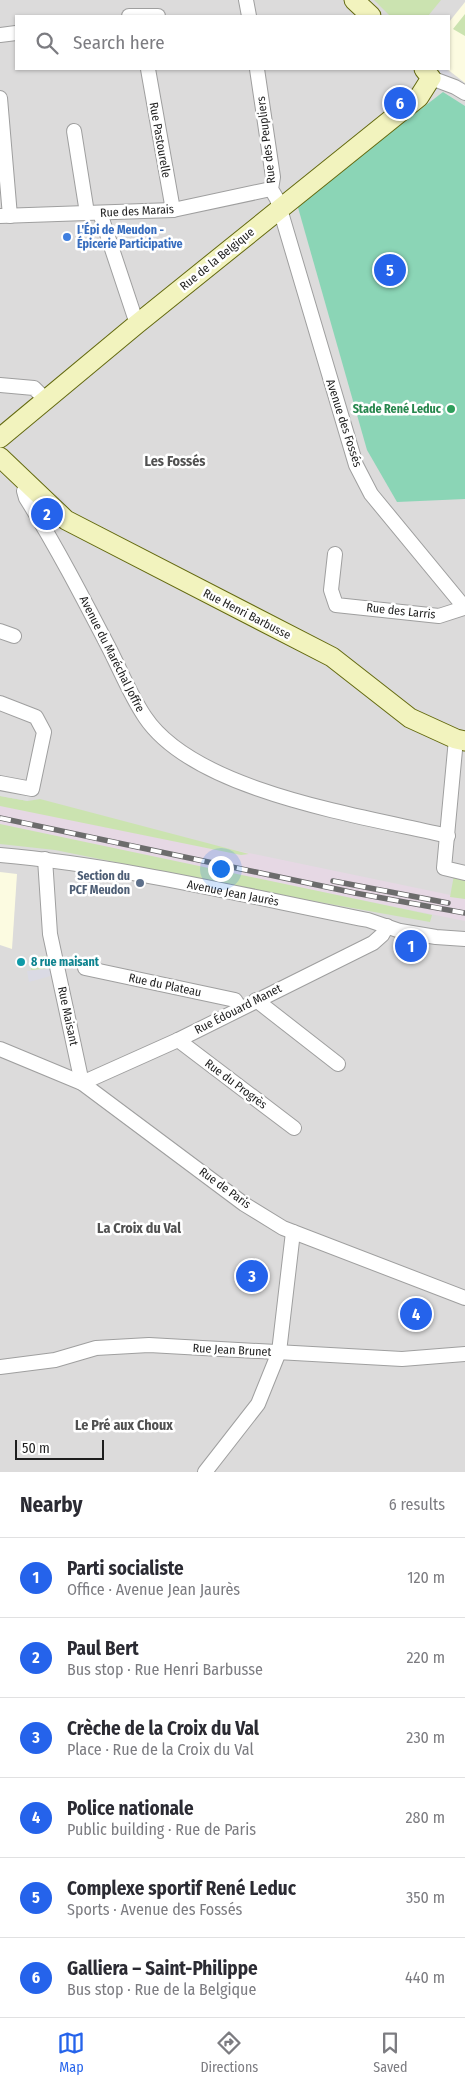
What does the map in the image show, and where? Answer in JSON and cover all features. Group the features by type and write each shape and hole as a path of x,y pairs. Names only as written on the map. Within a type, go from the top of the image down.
{"street":[{"path":"246,0 249,15"},
{"path":"354,0 370,15"},
{"path":"0,35 15,33"},
{"name":"Rue Pastourelle","path":"148,70 172,210"},
{"name":"Rue des Peupliers","path":"257,70 272,177 271,189 276,199 278,210"},
{"path":"428,73 465,93"},
{"name":"Rue de la Belgique","path":"0,438 136,324 419,97 428,73"},
{"path":"0,98 5,216"},
{"path":"74,130 94,213 136,324"},
{"name":"Rue des Marais","path":"5,216 172,210 271,189"},
{"name":"Avenue des Fossés","path":"278,210 356,465 371,494 464,608"},
{"path":"0,385 34,388 46,400"},
{"name":"Rue Henri Barbusse","path":"0,457 66,520 332,657 410,718 460,740"},
{"name":"Avenue du Maréchal Joffre","path":"30,486 24,491 26,498 58,549 145,717 169,744 192,761 236,780 302,802 448,836"},
{"name":"Rue des Larris","path":"335,554 331,590 336,604 439,616 464,608"},
{"path":"0,631 14,636"},
{"path":"0,703 36,717 44,732 32,789 0,783"},
{"path":"460,740 444,868 465,873"},
{"name":"Avenue Jean Jaurès","path":"0,855 45,859 368,920 423,936 465,939"},
{"name":"Rue Maisant","path":"45,859 50,934 82,1083"},
{"name":"Rue Édouard Manet","path":"82,1083 178,1040 373,943 382,935 387,926"},
{"name":"Rue du Plateau","path":"84,968 235,1000 240,1008"},
{"path":"256,1000 338,1064"},
{"name":"Rue du Progrès","path":"178,1040 294,1128"},
{"name":"Rue de Paris","path":"0,1049 82,1083 244,1204 293,1232 465,1298"},
{"path":"205,1472 258,1404 279,1352 293,1232"},
{"name":"Rue Jean Brunet","path":"0,1367 55,1360 96,1348 149,1345 402,1359 465,1354"}],"shaded area":[{"path":"0,0 465,0 465,1472 0,1472"},
{"path":"465,2 465,83 448,70 450,70 450,21"},
{"path":"446,70 452,76 444,88 427,97 412,71"},
{"path":"0,785 30,791 28,801 0,796"},
{"path":"0,801 465,898 465,921 0,827"},
{"path":"0,872 17,874 12,949 0,945"},
{"path":"50,967 54,975 29,982 27,971 50,969"}],"green space":[{"path":"374,0 441,0 429,15 389,15"},
{"path":"465,14 465,36 453,29"},
{"path":"443,92 465,106 465,499 397,502 367,450 297,204"},
{"path":"0,796 28,801 40,799 249,854 241,855 0,806"},
{"path":"0,824 432,915 430,922 263,892 55,850 0,844"},
{"path":"454,875 465,877 465,899 450,897"},
{"path":"48,956 49,968 31,970 31,957"}],"railway":[{"path":"0,818 355,893 465,913"},
{"path":"333,881 448,903"}],"place":[{"name":"Galliera – Saint-Philippe","path":"400,103"},
{"name":"L'Épi de Meudon - Épicerie Participative","path":"67,237"},
{"name":"Complexe sportif René Leduc","path":"390,270"},
{"name":"Stade René Leduc","path":"451,409"},
{"name":"Paul Bert","path":"47,514"},
{"name":"Section du PCF Meudon","path":"140,883"},
{"name":"Parti socialiste","path":"411,946"},
{"name":"8 rue maisant","path":"21,962"},
{"name":"Crèche de la Croix du Val","path":"252,1276"},
{"name":"Police nationale","path":"416,1314"}],"district":[{"name":"Les Fossés","path":"175,461"},
{"name":"La Croix du Val","path":"139,1228"},
{"name":"Le Pré aux Choux","path":"124,1425"}]}
